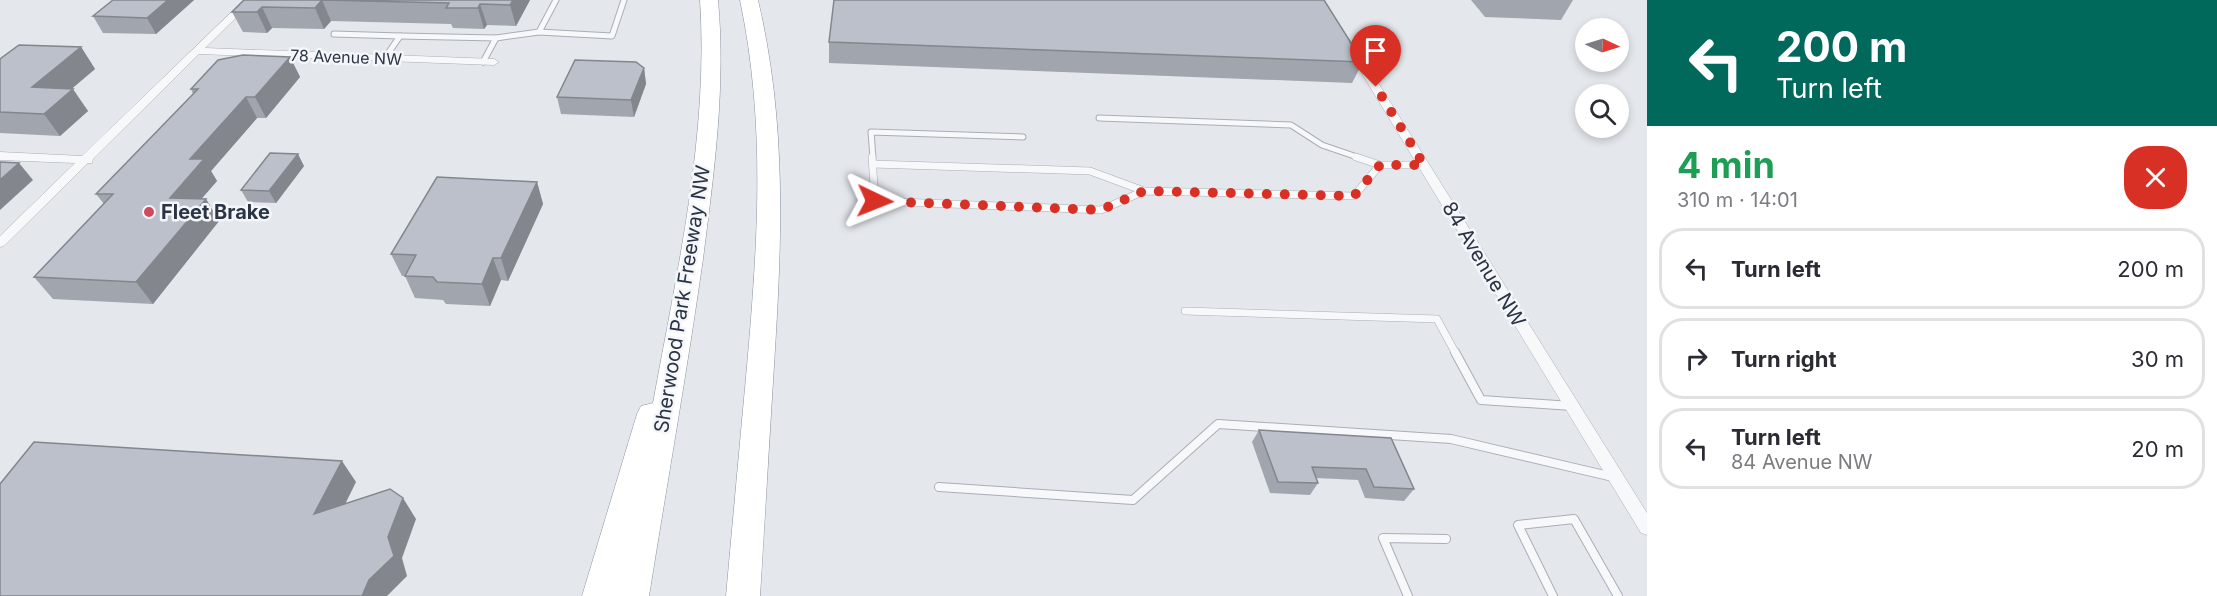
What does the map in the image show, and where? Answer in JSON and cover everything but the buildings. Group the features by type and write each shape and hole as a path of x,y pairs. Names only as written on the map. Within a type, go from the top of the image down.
{"highway":[{"name":"Sherwood Park Freeway NW","path":"632,596 681,322 710,120 713,55 709,0"},
{"path":"743,596 770,238 769,138 760,50 749,0"},
{"path":"599,596 643,439 681,322"}],"street":[{"path":"0,243 88,160 249,0"},
{"name":"84 Avenue NW","path":"1346,39 1647,528"},
{"name":"78 Avenue NW","path":"197,51 494,62"},
{"path":"0,156 88,160"}],"lane":[{"path":"539,32 556,0"},
{"path":"334,34 496,38 539,32 612,36 624,0"},
{"path":"384,58 400,36"},
{"path":"483,62 496,38"},
{"path":"1099,118 1291,125 1322,145 1380,165 1424,165"},
{"path":"1023,137 871,132 875,201 1101,210 1144,191"},
{"path":"873,164 1090,171 1144,191 1354,196 1380,165"},
{"path":"1185,311 1437,319 1481,400 1572,406"},
{"path":"939,487 1133,500 1218,424 1451,439 1616,477"},
{"path":"1553,596 1518,525 1574,519 1618,596"},
{"path":"1408,596 1383,538 1446,539"}],"place":[{"name":"Fleet Brake","path":"149,212"}],"route":[{"path":"875,201 1101,210 1144,191 1354,196 1380,165 1424,165 1376,87"}]}
